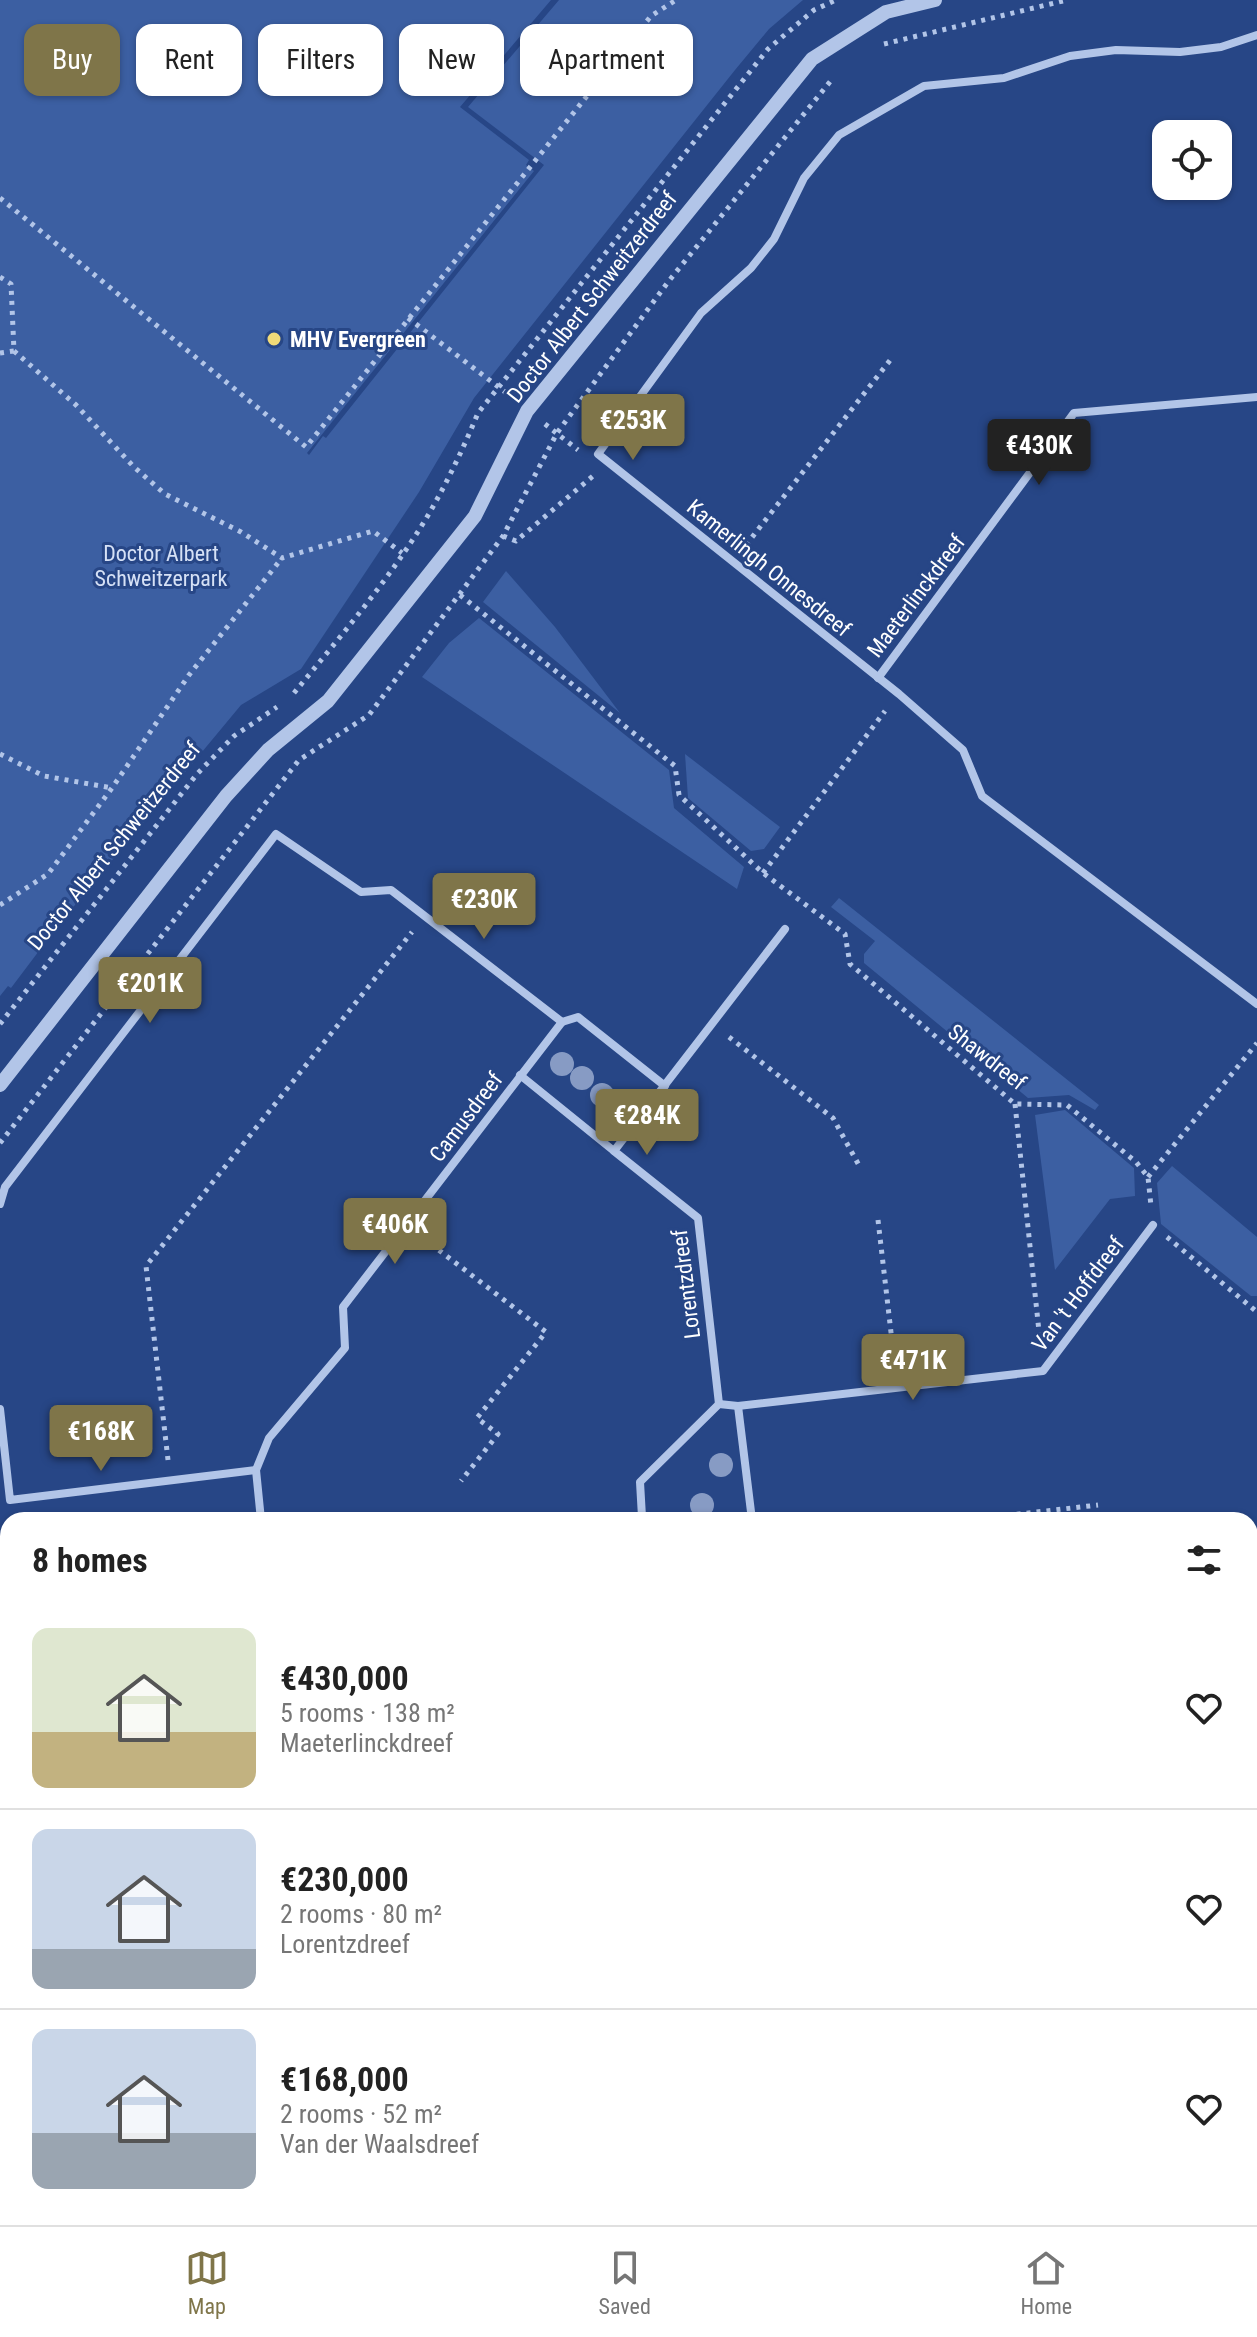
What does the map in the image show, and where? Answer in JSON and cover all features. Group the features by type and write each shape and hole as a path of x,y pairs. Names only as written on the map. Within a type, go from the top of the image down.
{"street":[{"name":"Doctor Albert Schweitzerdreef","path":"0,1085 226,796 268,750 328,701 456,541 475,516 527,411 812,59 886,12 935,0"},
{"path":"605,460 598,454 701,313 751,268 774,239 804,178 839,135 924,86 1004,78 1070,56 1116,50 1180,52 1221,47 1257,35"},
{"name":"Maeterlinckdreef","path":"878,678 1074,413 1257,397"},
{"name":"Kamerlingh Onnesdreef","path":"605,460 899,694 963,750 982,796 1257,1004"},
{"path":"0,1204 5,1187 276,834 361,892 391,890 562,1022 578,1017 665,1086"},
{"path":"614,1151 785,929"},
{"name":"Camusdreef","path":"256,1470 269,1438 345,1348 343,1307 562,1022"},
{"name":"Lorentzdreef","path":"520,1075 698,1218 719,1404"},
{"name":"Van 't Hoffdreef","path":"719,1404 738,1406 1043,1371 1153,1225"},
{"path":"642,1512 640,1482 719,1404"},
{"path":"738,1406 751,1512"},
{"path":"0,1409 10,1500 256,1470 260,1512"}],"path":[{"path":"0,198 306,447 651,16 676,0"},
{"name":"Doctor Albert Schweitzerdreef","path":"292,696 425,520 452,473 478,413 768,49 814,10 836,0"},
{"path":"0,277 11,284 14,351 76,405 134,467 165,494 241,532 282,558"},
{"path":"408,318 499,387"},
{"path":"0,353 14,351"},
{"path":"733,562 891,359"},
{"path":"503,536 516,541 592,477 605,460"},
{"path":"0,905 48,874 112,788 189,675 282,558 373,531 402,553"},
{"name":"Shawdreef","path":"460,595 675,766 679,795 763,873 845,934 850,964 1015,1104 1067,1105 1136,1162 1148,1177"},
{"path":"763,873 899,694"},
{"name":"Doctor Albert Schweitzerdreef","path":"0,1024 197,774 234,736 281,704"},
{"path":"0,754 44,776 112,788"},
{"path":"171,1481 146,1266 425,916"},
{"path":"713,1024 833,1118 861,1169"},
{"path":"1257,1043 1148,1177 1153,1225 1257,1312"},
{"path":"1015,1104 1043,1371"},
{"path":"878,1220 898,1388"},
{"path":"407,1225 546,1332 477,1418 498,1434 461,1481"},
{"path":"1037,1512 1098,1505"}],"green space":[{"name":"Doctor Albert Schweitzerpark","path":"0,0 551,0 531,24 520,24 520,36 504,55 504,24 399,24 399,96 469,96 460,107 529,160 526,165 534,171 307,453 309,455 323,436 326,438 544,165 468,107 477,96 504,96 504,65 520,46 520,96 693,96 693,24 539,24 559,0 803,0 769,29 735,70 474,398 419,492 301,669 241,705 60,923 11,988 8,986 0,996"},
{"path":"506,571 555,627 620,713 483,602"},
{"path":"479,618 669,770 674,808 744,867 737,889 422,677 449,643"},
{"path":"685,754 780,827 764,849 751,851 688,798"},
{"path":"839,898 1099,1105 1095,1110 1069,1095 1028,1098 864,963 864,954 875,941 831,907"},
{"path":"1065,1110 1134,1168 1135,1196 1110,1199 1055,1270 1035,1115"},
{"path":"1172,1166 1257,1237 1257,1296 1251,1296 1161,1224 1157,1183"}],"place":[{"name":"MHV Evergreen","path":"274,339"}]}
